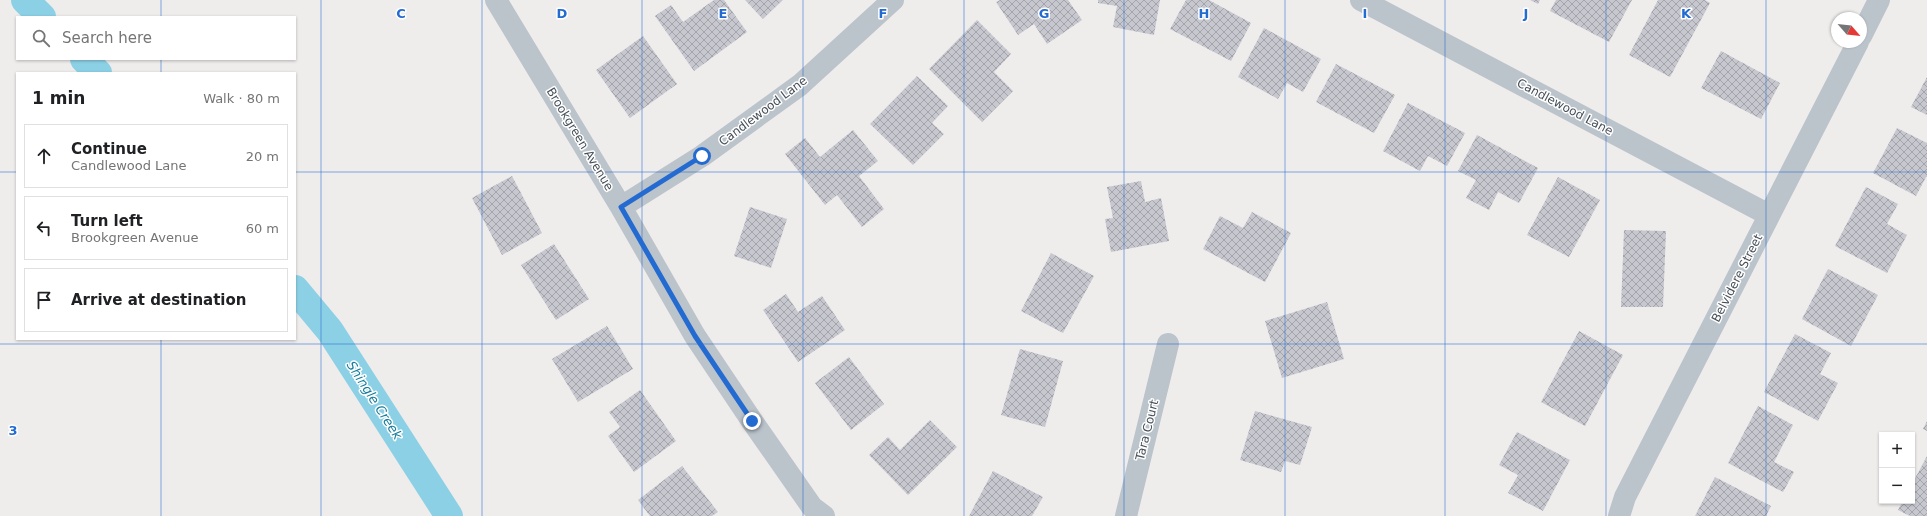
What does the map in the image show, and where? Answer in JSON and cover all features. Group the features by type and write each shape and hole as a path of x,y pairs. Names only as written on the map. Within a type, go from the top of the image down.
{"street":[{"name":"Brookgreen Avenue","path":"496,0 621,207 695,336 812,507 824,516"},
{"name":"Candlewood Lane","path":"621,207 702,156 800,85 893,0"},
{"name":"Candlewood Lane","path":"1361,0 1769,215"},
{"path":"1867,24 1879,0"},
{"name":"Belvidere Street","path":"1619,516 1626,497 1855,48"},
{"name":"Tara Court","path":"1126,516 1168,344"}],"building":[{"path":"714,0 724,0 747,32 694,71 655,16 671,5 683,22"},
{"path":"745,0 783,0 763,19"},
{"path":"1000,0 1068,0 1082,20 1047,44 1034,24 1018,35 996,2"},
{"path":"1098,0 1160,0 1154,35 1113,27 1117,6 1098,3"},
{"path":"1186,0 1209,0 1251,23 1231,61 1170,29"},
{"path":"1530,0 1540,0 1538,4"},
{"path":"1556,0 1632,0 1609,42 1550,11"},
{"path":"1658,0 1705,0 1710,3 1670,77 1629,55"},
{"path":"977,20 1011,54 994,72 1013,91 982,122 929,69"},
{"path":"1264,28 1321,59 1303,92 1287,83 1278,99 1238,77"},
{"path":"643,36 677,84 630,118 596,70"},
{"path":"1721,51 1780,83 1761,119 1701,88"},
{"path":"1336,64 1395,95 1374,133 1316,102"},
{"path":"917,76 948,106 932,123 944,134 913,165 870,124"},
{"path":"1927,77 1927,115 1911,107"},
{"path":"1408,103 1465,133 1447,166 1428,156 1420,171 1383,151"},
{"path":"1897,128 1927,143 1927,177 1916,196 1873,173"},
{"path":"853,130 878,161 859,176 884,209 862,227 837,195 825,205 785,154 805,138 820,157"},
{"path":"1477,135 1538,168 1519,203 1498,192 1489,210 1466,198 1476,180 1458,171"},
{"path":"512,176 542,233 502,255 472,198"},
{"path":"1558,177 1600,200 1569,257 1527,235"},
{"path":"1141,181 1145,202 1161,198 1169,241 1111,252 1105,219 1113,218 1107,187"},
{"path":"1866,187 1898,204 1887,224 1907,235 1887,273 1835,246"},
{"path":"750,207 787,219 771,268 734,256"},
{"path":"1252,212 1291,233 1265,282 1203,249 1220,216 1243,228"},
{"path":"1624,230 1666,231 1663,307 1621,307"},
{"path":"554,244 589,299 556,320 521,265"},
{"path":"1051,253 1094,276 1063,333 1021,311"},
{"path":"1828,269 1878,295 1851,346 1802,319"},
{"path":"786,294 798,312 822,296 845,330 798,362 763,310"},
{"path":"1327,302 1344,359 1282,378 1265,321"},
{"path":"607,326 633,369 578,402 552,359"},
{"path":"1579,331 1623,355 1585,426 1541,402"},
{"path":"1795,334 1831,353 1820,374 1838,383 1818,421 1764,392"},
{"path":"1020,349 1063,361 1045,427 1001,415"},
{"path":"849,357 884,404 851,430 815,383"},
{"path":"640,390 676,441 634,472 608,436 620,427 609,412"},
{"path":"1758,406 1793,425 1774,462 1794,472 1783,492 1728,463"},
{"path":"1255,411 1312,427 1300,465 1285,461 1281,472 1240,460"},
{"path":"930,420 957,447 908,495 869,455 888,437 900,450"},
{"path":"1927,421 1927,431 1923,429"},
{"path":"1517,432 1570,460 1543,511 1508,493 1518,475 1499,465"},
{"path":"1927,456 1927,516 1910,516 1898,510 1901,504 1915,504 1915,478"},
{"path":"682,466 718,512 712,516 650,516 638,500"},
{"path":"993,471 1043,497 1032,516 969,516"},
{"path":"1715,477 1771,506 1766,516 1695,516"}],"waterway":[{"name":"Shingle Creek","path":"25,0 41,16"},
{"name":"Shingle Creek","path":"85,60 97,72"},
{"name":"Shingle Creek","path":"296,290 330,331 449,516"}],"route":[{"path":"702,156 621,207 695,336 752,421"}]}
